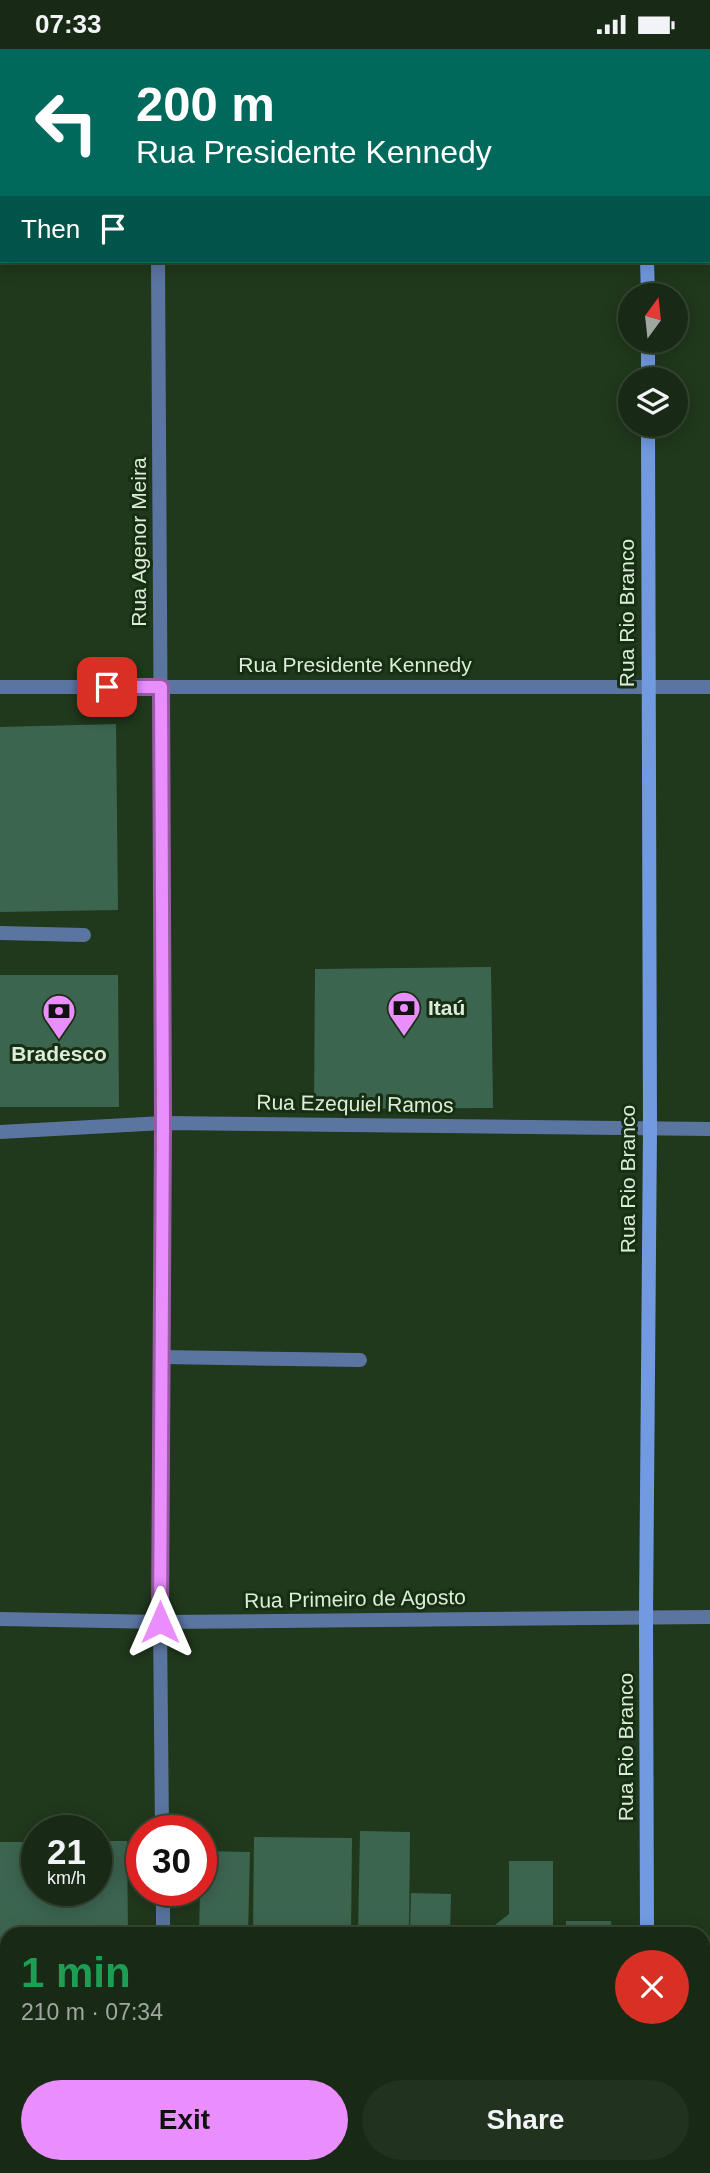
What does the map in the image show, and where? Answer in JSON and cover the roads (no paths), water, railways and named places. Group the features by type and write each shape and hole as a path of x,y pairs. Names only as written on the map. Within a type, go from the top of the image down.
{"street":[{"name":"Rua Agenor Meira","path":"158,263 163,1123 160,1622 162,1815"},
{"path":"648,263 648,283"},
{"name":"Rua Rio Branco","path":"647,1927 646,1617 650,1129 648,437"},
{"name":"Rua Presidente Kennedy","path":"0,687 710,687"},
{"path":"0,933 84,935"},
{"name":"Rua Ezequiel Ramos","path":"0,1132 163,1123 710,1129"},
{"path":"162,1357 360,1360"},
{"name":"Rua Primeiro de Agosto","path":"0,1619 160,1622 710,1617"},
{"path":"163,1906 163,1927"}],"place":[{"name":"Itaú","path":"404,1038"},
{"name":"Bradesco","path":"59,1041"}]}
